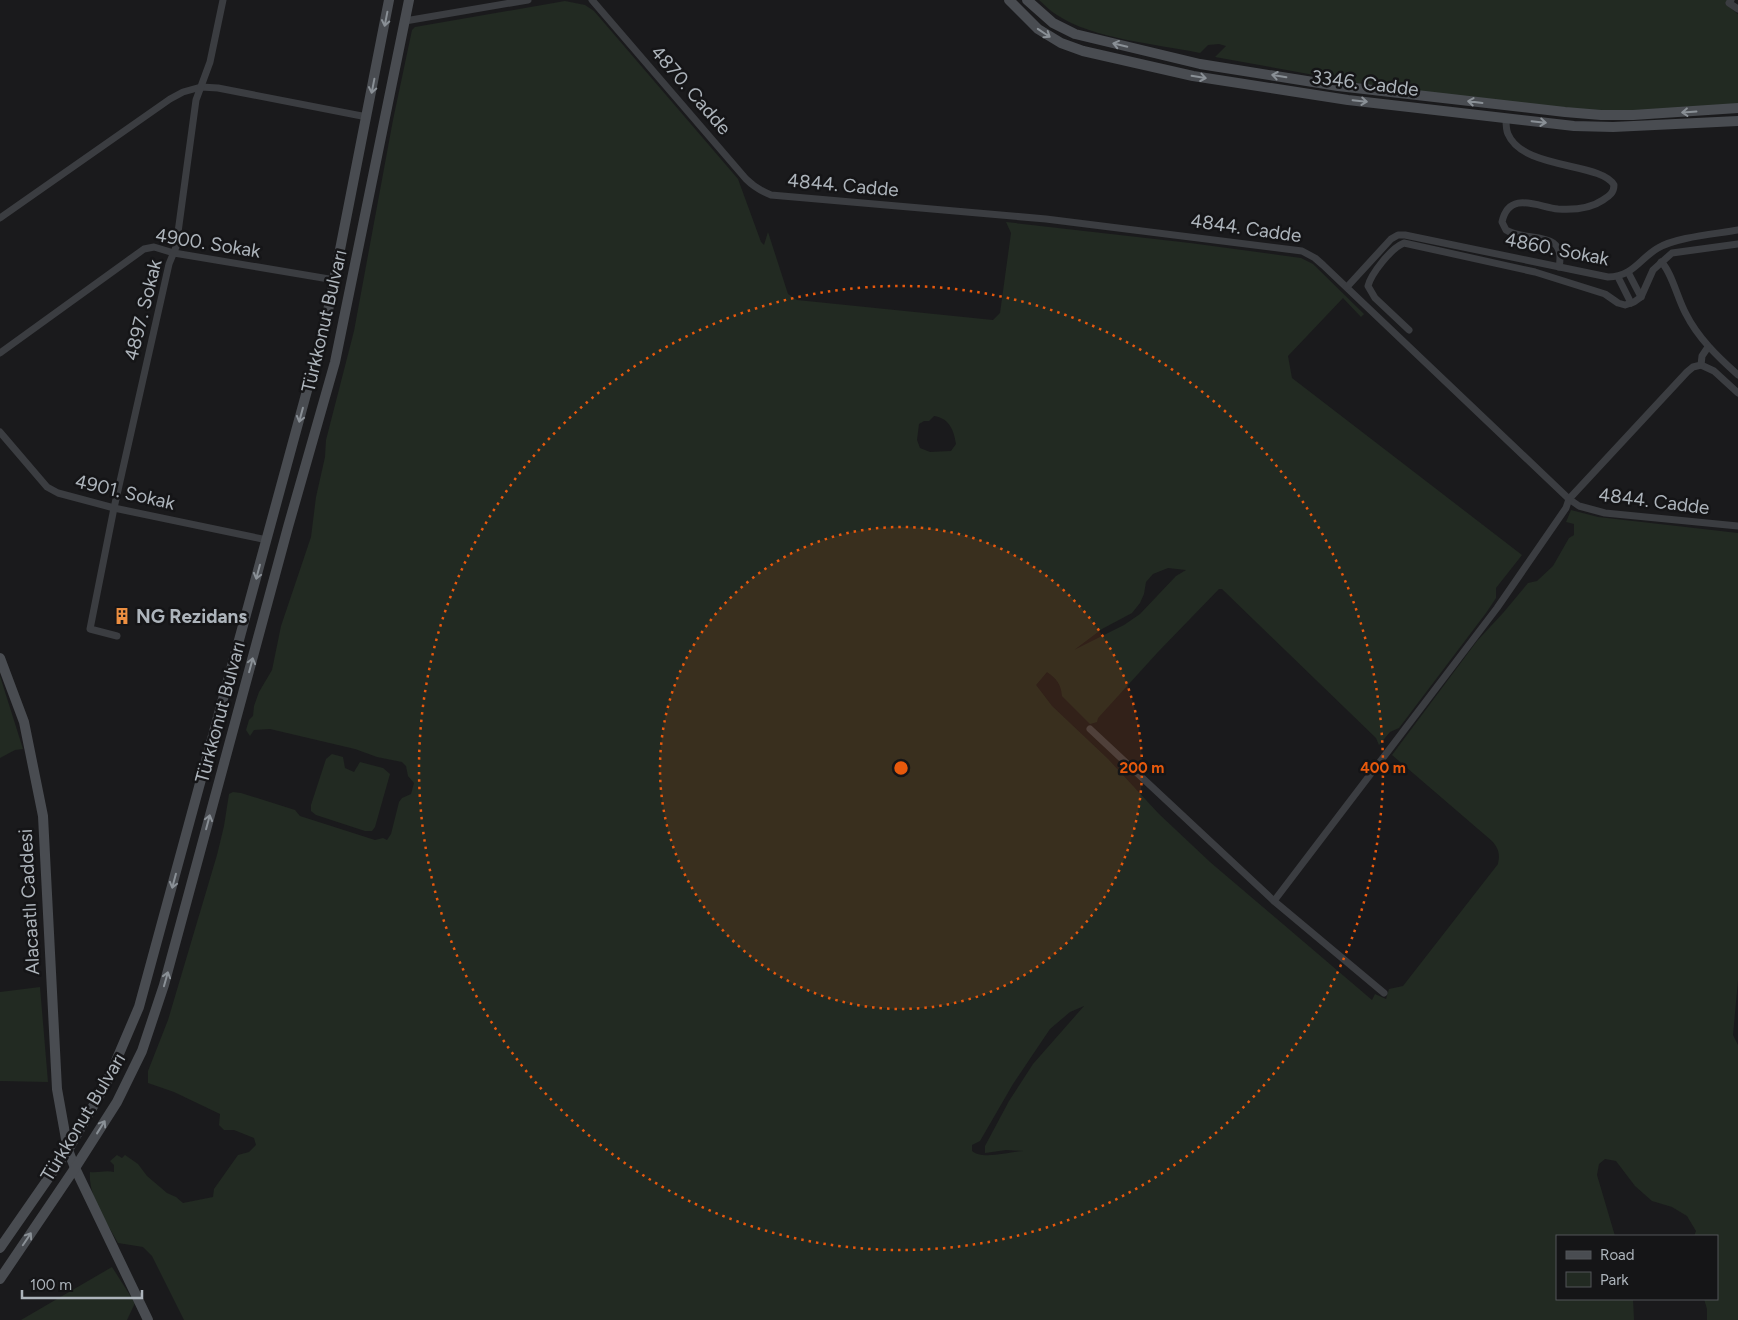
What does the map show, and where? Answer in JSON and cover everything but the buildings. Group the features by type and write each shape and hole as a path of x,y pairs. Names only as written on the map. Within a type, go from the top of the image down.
{"street":[{"name":"4897. Sokak","path":"117,636 90,629 114,508 169,264 176,247 196,100 210,62 223,0"},
{"name":"Türkkonut Bulvarı","path":"0,1248 68,1150 107,1082 138,1007 317,356 335,280 389,0"},
{"name":"Türkkonut Bulvarı","path":"0,1279 117,1102 142,1051 164,986 288,527 335,362 409,0"},
{"path":"405,21 528,0"},
{"name":"4870. Cadde","path":"592,0 746,178 759,190 771,195"},
{"name":"3346. Cadde","path":"1008,0 1043,33 1061,43 1083,51 1193,76 1348,100 1574,126 1613,127 1738,121"},
{"name":"3346. Cadde","path":"1027,0 1053,23 1084,37 1200,64 1338,86 1601,115 1670,113 1738,108"},
{"path":"1731,0 1729,3 1738,9"},
{"path":"0,218 170,99 183,92 201,87 239,91 366,117"},
{"path":"1506,119 1507,133 1514,143 1525,151 1556,164 1600,174 1608,178 1614,185 1611,193 1606,198 1597,204 1587,207 1571,210 1556,209 1521,202 1506,212 1502,222 1506,230 1515,234 1546,239 1556,245 1560,255 1559,267"},
{"name":"4844. Cadde","path":"771,195 1046,218 1302,251 1315,258 1347,287 1570,500 1579,506 1605,513 1738,526"},
{"name":"4860. Sokak","path":"1347,287 1391,238 1398,235 1608,277 1618,277 1636,267 1657,248 1671,242 1738,230"},
{"path":"1408,330 1375,298 1368,286 1370,279 1396,246 1404,243 1535,272 1605,294 1618,303 1625,305 1641,297 1653,270 1672,254 1738,244"},
{"name":"4900. Sokak","path":"0,353 144,249 154,247 174,253 335,280"},
{"path":"1661,262 1669,272 1686,316 1708,347 1738,375"},
{"path":"1628,272 1641,297"},
{"path":"1618,277 1631,303"},
{"path":"1701,365 1702,356 1708,347"},
{"path":"1274,901 1497,608 1570,500 1693,367 1701,365 1714,371 1738,393"},
{"name":"4901. Sokak","path":"1,436 47,487 58,492 114,508 267,540"},
{"name":"Alacaatlı Caddesi","path":"0,658 24,722 42,816 56,1074 59,1109 68,1150 148,1320"},
{"path":"1090,729 1274,901 1384,993"}],"green space":[{"path":"1039,0 1728,0 1725,4 1738,14 1738,107 1622,115 1435,97 1215,57 1226,46 1219,44 1208,45 1200,53 1126,40 1088,30 1072,23 1054,13"},
{"path":"565,1 585,5 594,11 738,179 761,242 764,245 768,232 788,294 797,300 993,320 1000,313 1011,233 1006,222 1301,258 1313,264 1364,314 1361,317 1343,298 1288,356 1292,378 1522,555 1496,588 1496,598 1486,613 1399,728 1390,732 1379,745 1376,738 1222,589 1219,589 1158,652 1098,718 1097,722 1090,724 1062,696 1058,682 1047,672 1036,685 1052,706 1108,759 1159,814 1210,862 1372,1000 1375,994 1386,999 1389,989 1403,986 1498,864 1499,857 1498,849 1492,841 1392,755 1477,641 1528,583 1537,581 1553,566 1569,538 1574,535 1574,524 1566,522 1571,510 1598,517 1738,533 1738,980 1733,1035 1738,1045 1738,1320 1707,1320 1704,1300 1718,1300 1718,1235 1694,1235 1696,1231 1687,1216 1672,1207 1652,1201 1635,1186 1616,1161 1605,1159 1599,1164 1597,1175 1615,1235 1556,1235 1556,1300 1633,1300 1634,1320 184,1320 152,1256 143,1247 118,1243 95,1200 90,1181 90,1172 114,1172 114,1165 110,1161 117,1155 122,1158 125,1155 138,1164 147,1176 167,1193 183,1203 213,1197 214,1189 238,1155 249,1152 256,1145 254,1138 234,1130 224,1130 219,1125 220,1114 174,1092 148,1083 148,1071 168,1020 217,855 229,794 233,792 241,793 295,810 300,816 375,840 383,838 387,840 391,834 399,802 402,798 411,794 414,783 408,776 406,766 402,762 270,729 254,730 250,736 246,730 249,720 253,716 259,692 272,670 281,626 311,537 316,497 325,457 326,440 354,331 393,120 412,30 415,27","holes":["934,416 939,417 950,426 956,444 951,451 930,452 920,448 917,440 919,424 929,421","1168,568 1186,570 1176,576 1140,614 1124,625 1074,650 1102,629 1132,613 1140,603 1146,582 1153,574","1084,1006 1033,1064 1009,1101 985,1146 985,1153 1006,1150 1023,1151 996,1155 982,1155 972,1151 972,1145 980,1141 1013,1084 1050,1029 1070,1012"]},
{"path":"0,676 23,749 15,750 0,758"},
{"path":"332,754 343,757 345,768 354,772 360,762 383,768 390,774 375,827 372,831 365,831 316,815 311,811 311,805 326,759"},
{"path":"40,987 48,1082 0,1081 0,992"},
{"path":"112,1267 135,1303 127,1320 21,1320"}],"place":[{"name":"NG Rezidans","path":"122,616"}]}
